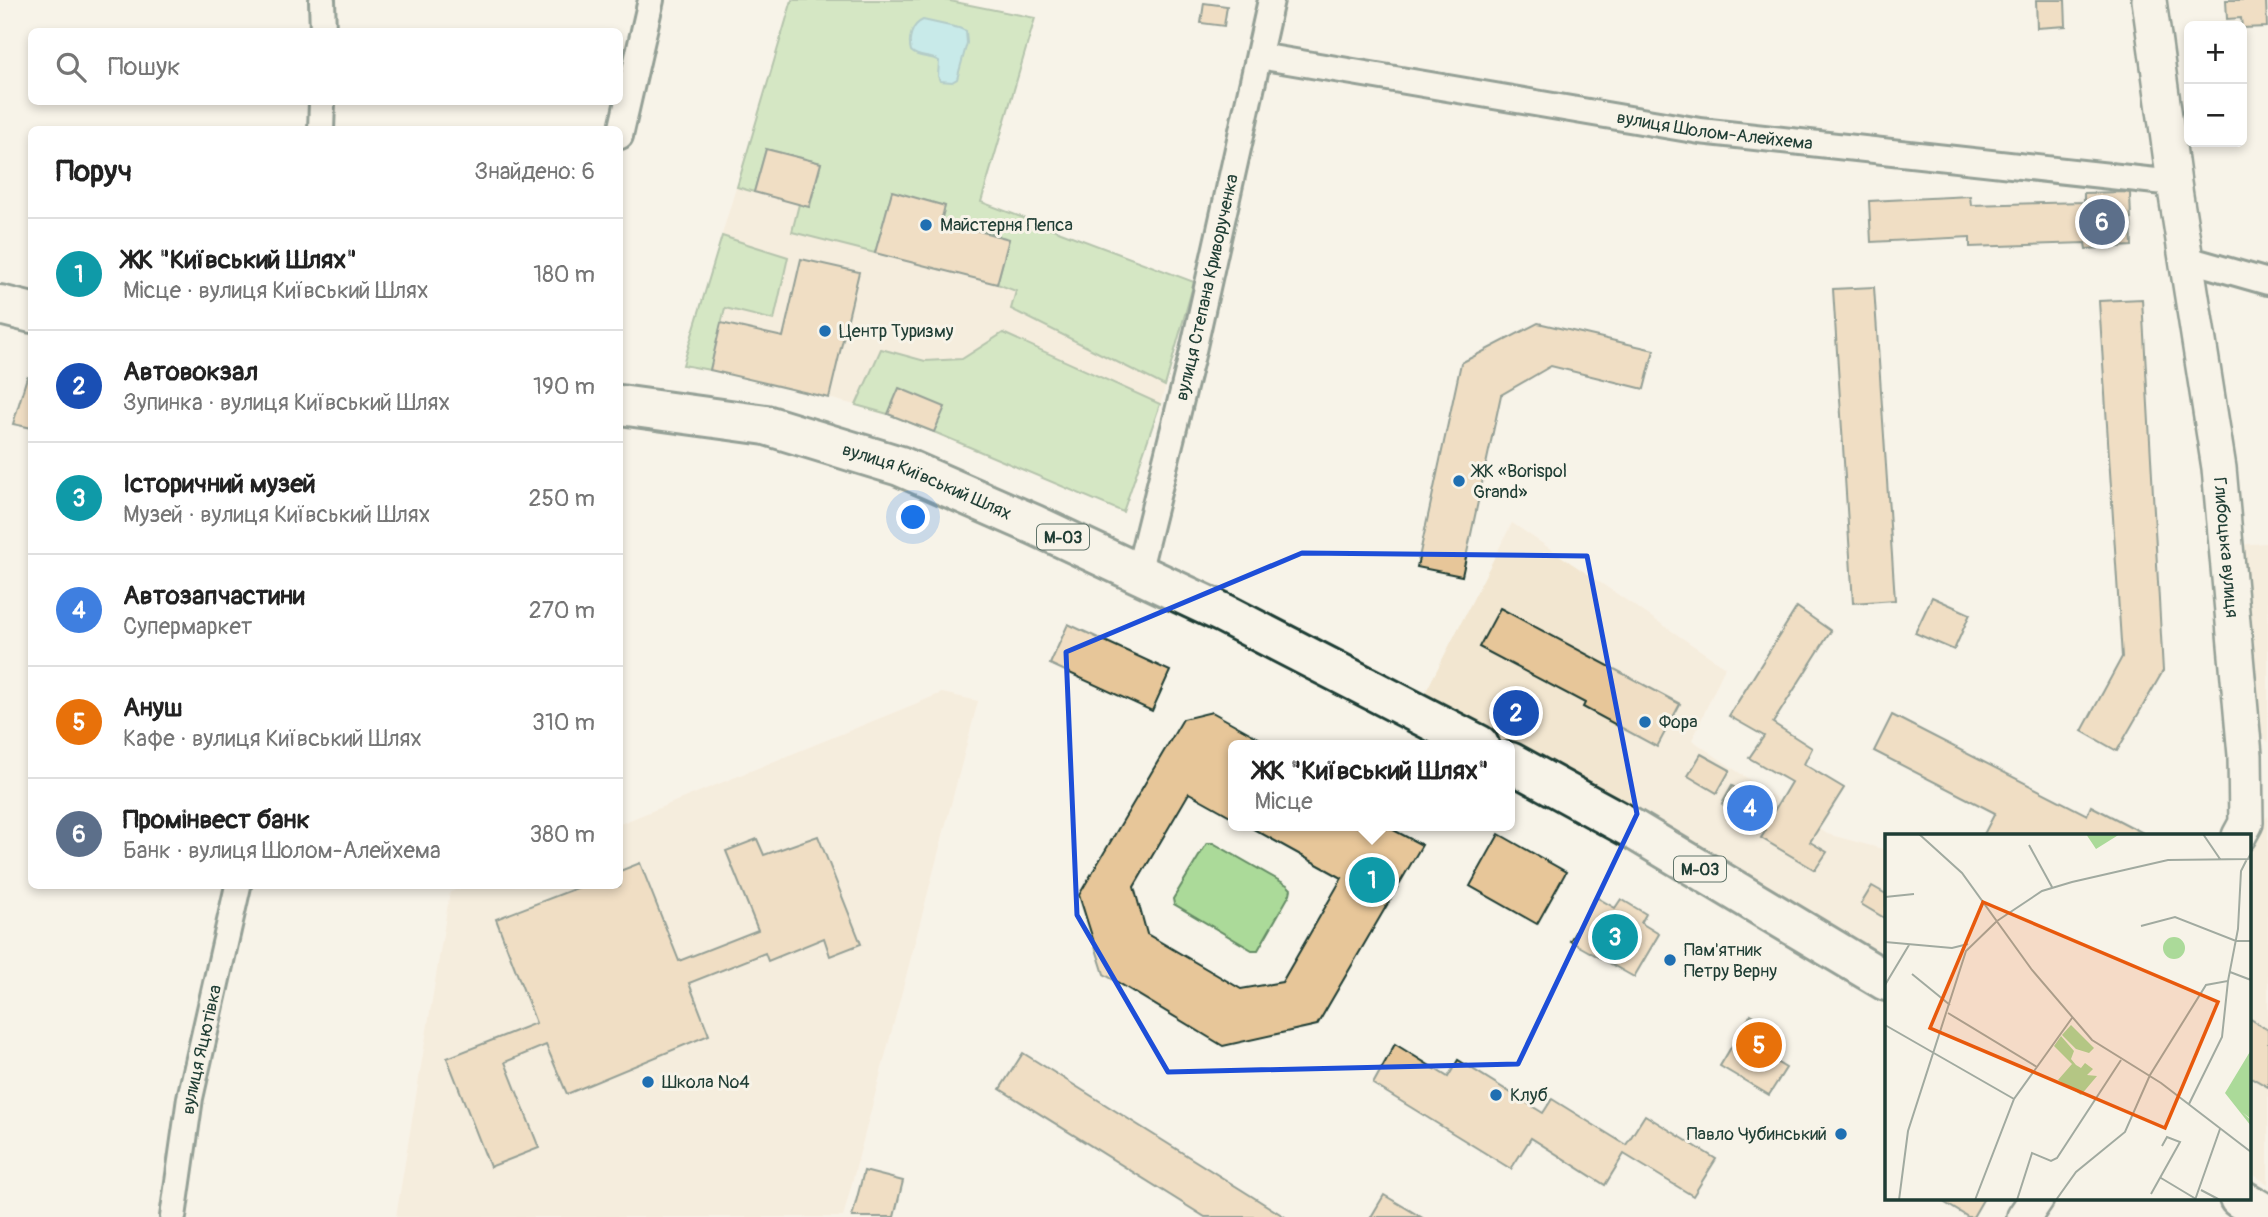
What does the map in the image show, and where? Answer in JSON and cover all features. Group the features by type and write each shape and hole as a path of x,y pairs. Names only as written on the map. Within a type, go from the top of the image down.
{"highway":[{"path":"0,305 28,312"},
{"name":"вулиця Київський Шлях","path":"623,405 766,425 900,466 1223,613 1469,740"},
{"name":"М-03","path":"1515,765 1700,869 1885,980"},
{"path":"2242,1200 2268,1215"}],"street":[{"path":"322,0 323,28"},
{"path":"622,126 651,0"},
{"name":"вулиця Степана Криворученка","path":"1138,573 1193,351 1271,0"},
{"name":"Глибоцька вулиця","path":"2149,0 2174,183 2219,468 2245,755 2242,829"},
{"name":"вулиця Шолом-Алейхема","path":"1258,56 1700,131 2174,183"},
{"path":"321,126 322,105"},
{"path":"2187,259 2268,282"},
{"path":"2242,829 2268,787"},
{"name":"вулиця Яцютівка","path":"173,1217 190,1098 238,889"},
{"path":"2024,1217 2036,1200"}],"highlighted area":[{"path":"1302,553 1587,556 1637,814 1518,1064 1168,1072 1077,915 1066,652"}],"shaded area":[{"path":"792,0 945,0 1035,18 981,202 1194,282 1164,392 1123,512 888,414 683,365"},
{"path":"1512,523 1725,667 1692,740 1827,834 1885,850 1885,968 1515,748 1515,740 1486,740 1420,703"},
{"path":"2268,543 2268,742 2261,735 2254,719 2234,545"},
{"name":"Школа №4","path":"942,693 978,701 843,1217 396,1217 450,892 458,889 623,889 623,823"},
{"path":"2268,816 2268,1184 2250,1173 2250,843 2260,824"}],"green space":[{"path":"792,0 945,0 1035,18 981,202 1194,282 1165,386 1011,309 1016,291 997,284 1009,239 941,220 945,206 892,192 875,253 792,232 799,204 810,206 821,163 766,149 754,192 737,187"},
{"path":"722,236 788,257 774,320 725,308 710,370 683,365"},
{"path":"1003,333 1160,404 1123,512 934,432 856,405 881,349 925,361 962,359"},
{"path":"1207,843 1213,843 1291,889 1258,950 1252,950 1174,904 1173,899"}],"water":[{"path":"923,20 966,31 967,43 957,79 952,82 940,81 939,61 911,51 911,33"}],"building":[{"path":"2036,0 2065,0 2066,26 2037,28"},
{"path":"2226,0 2266,0 2267,27 2247,28 2247,21 2241,21 2241,18 2227,19"},
{"path":"1204,3 1227,6 1224,26 1201,23"},
{"path":"766,149 821,163 809,207 754,192"},
{"path":"892,191 945,206 941,221 1009,239 997,284 875,253"},
{"path":"2084,193 2130,193 2132,246 2086,249 2085,243 1970,247 1970,237 1871,242 1869,201 1970,196 1971,205 2084,202"},
{"path":"801,259 859,272 829,398 710,370 721,323 783,337"},
{"path":"1874,287 1895,600 1853,603 1833,289"},
{"path":"2142,299 2163,671 2117,751 2082,731 2122,657 2099,301"},
{"name":"ЖК «Borispol Grand»","path":"1538,323 1654,350 1644,389 1551,366 1501,395 1462,576 1417,567 1461,363"},
{"path":"27,377 28,377 28,427 13,424"},
{"path":"899,388 945,407 934,432 888,414"},
{"path":"1932,597 1970,614 1954,650 1915,633"},
{"path":"1797,607 1831,631 1773,723 1812,748 1804,764 1844,788 1810,842 1827,852 1815,870 1761,838 1766,830 1722,804 1732,786 1774,811 1791,782 1749,758 1764,736 1729,716"},
{"path":"1500,608 1680,704 1657,747 1583,707 1585,703 1479,647"},
{"path":"1068,624 1170,671 1152,711 1050,664"},
{"path":"1212,712 1262,740 1228,740 1228,815 1189,793 1134,887 1147,934 1241,989 1282,982 1342,878 1257,831 1395,831 1422,845 1317,1025 1223,1046 1104,974 1079,895 1183,719"},
{"path":"1892,715 2087,815 2091,806 2145,834 1984,834 1995,813 1874,751"},
{"path":"1701,754 1730,770 1717,793 1688,776"},
{"path":"1499,834 1566,872 1537,924 1470,886"},
{"path":"818,836 861,944 830,956 824,938 768,961 765,953 689,983 709,1035 567,1094 546,1045 505,1062 539,1148 490,1167 447,1058 536,1023 496,919 574,889 623,889 623,870 640,863 679,961 758,930 726,851 757,839 764,855"},
{"path":"1872,886 1885,893 1885,918 1861,904"},
{"path":"1596,897 1615,908 1621,899 1646,914 1641,923 1659,934 1634,977 1570,941"},
{"path":"1751,1014 1778,1031 1763,1054 1786,1068 1769,1095 1720,1066"},
{"path":"2250,1019 2268,1030 2268,1087 2250,1077"},
{"path":"1395,1044 1448,1077 1458,1060 1543,1113 1552,1099 1626,1145 1645,1115 1716,1159 1693,1196 1624,1154 1605,1185 1531,1138 1511,1169 1373,1084"},
{"path":"1023,1053 1285,1217 1205,1217 1000,1089"},
{"path":"864,1171 903,1181 894,1217 852,1217"},
{"path":"1384,1195 1421,1217 1371,1217"},
{"path":"1940,1200 1983,1200 1973,1217 1968,1217"}],"place":[{"name":"Промінвест банк","path":"2102,222"},
{"name":"Майстерня Пепса","path":"926,225"},
{"name":"Центр Туризму","path":"825,331"},
{"name":"ЖК «Borispol Grand»","path":"1459,481"},
{"name":"Автовокзал","path":"1516,713"},
{"name":"Фора","path":"1645,722"},
{"name":"Автозапчастини","path":"1750,808"},
{"name":"ЖК \"Київський Шлях\"","path":"1372,880"},
{"name":"Історичний музей","path":"1615,937"},
{"name":"Пам'ятник Петру Верну","path":"1670,960"},
{"name":"Ануш","path":"1759,1045"},
{"name":"Школа №4","path":"648,1082"},
{"name":"Клуб","path":"1496,1095"},
{"name":"Павло Чубинський","path":"1841,1134"}]}
